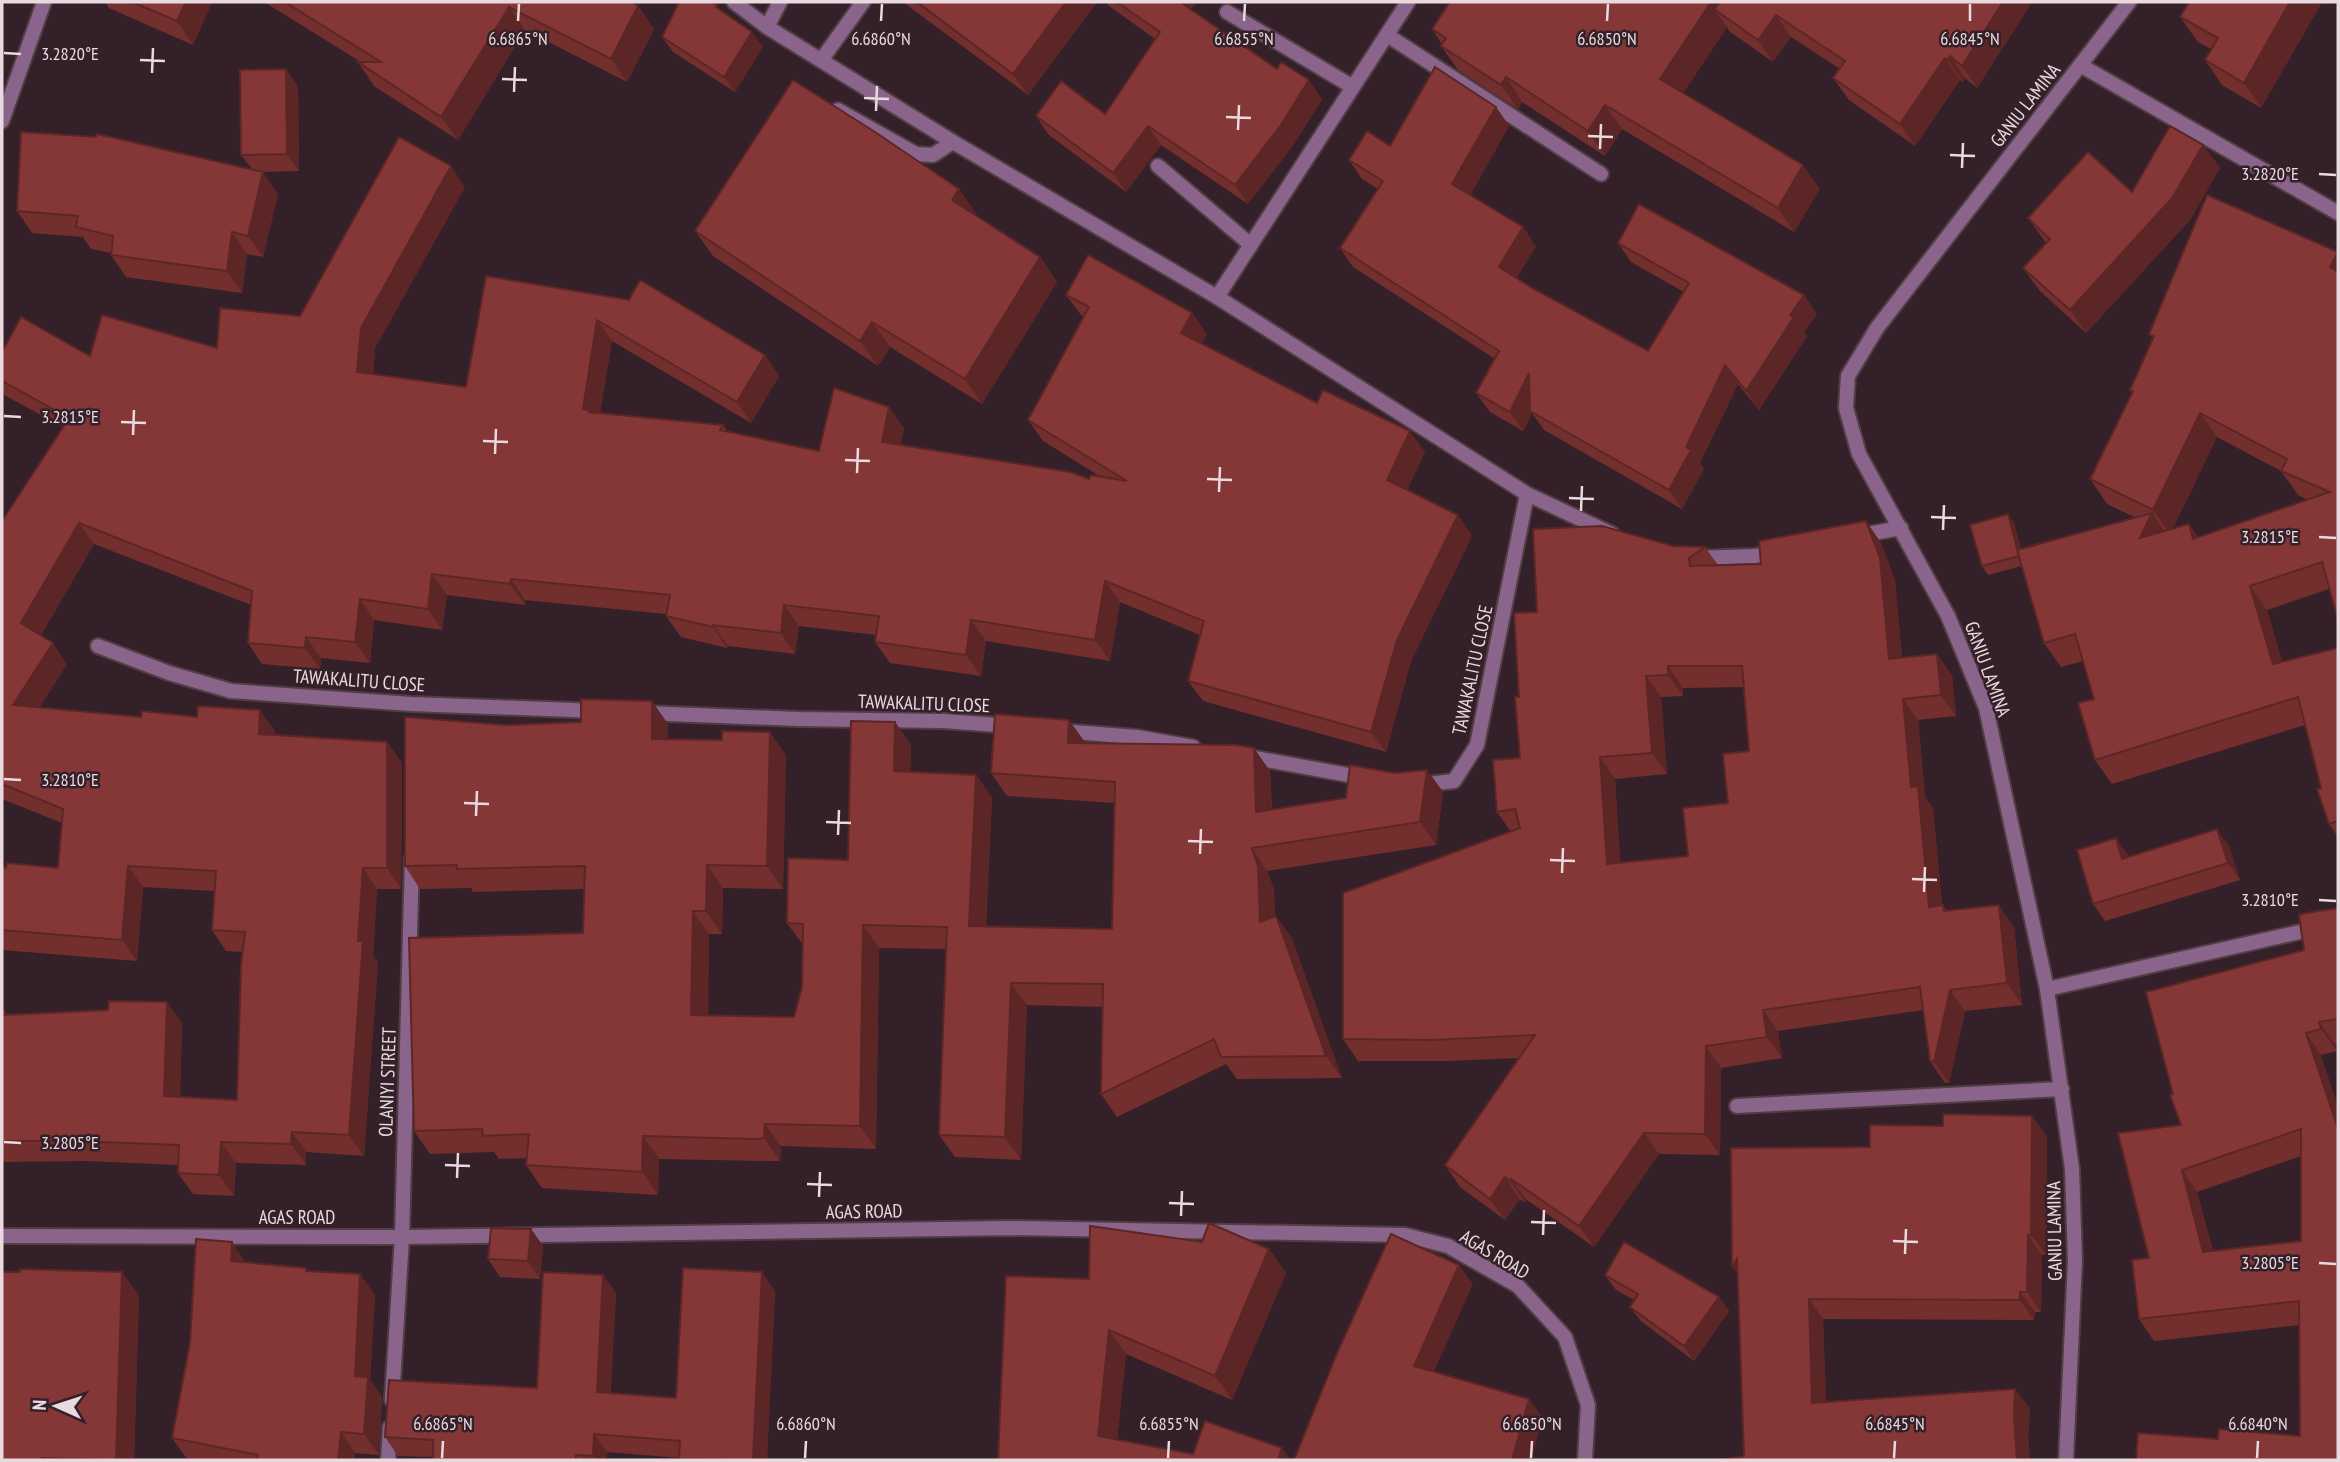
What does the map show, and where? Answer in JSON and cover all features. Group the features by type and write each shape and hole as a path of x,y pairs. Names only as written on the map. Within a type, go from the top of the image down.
{"street":[{"path":"2,121 44,2"},
{"path":"734,2 767,27 953,142 1217,297 1527,494 1623,540"},
{"path":"767,27 780,2"},
{"path":"822,60 863,2"},
{"path":"1217,297 1408,2"},
{"name":"GANIU LAMINA","path":"2066,1460 2075,1260 2072,1169 2047,989 1986,708 1948,616 1859,454 1846,408 1848,376 1877,328 2129,2"},
{"path":"1227,12 1353,87"},
{"path":"1387,35 1601,174"},
{"path":"2080,65 2338,213"},
{"path":"827,104 916,154 933,155 953,142"},
{"path":"1158,166 1251,245"},
{"name":"TAWAKALITU CLOSE","path":"1411,786 1454,781 1477,745 1527,494"},
{"path":"1848,538 1901,528"},
{"path":"1680,555 1691,558 1755,556 1795,548"},
{"name":"TAWAKALITU CLOSE","path":"98,646 169,673 231,691 411,710 943,720 1137,737 1206,750"},
{"path":"1233,754 1384,782"},
{"name":"OLANIYI STREET","path":"388,1460 402,1237 412,847"},
{"path":"2047,989 2304,931 2338,919"},
{"path":"1737,1106 2062,1089"},
{"name":"AGAS ROAD","path":"2,1236 402,1237 1010,1228 1405,1235 1448,1246 1518,1286 1565,1338 1588,1405 1585,1460"}],"building":[{"path":"132,2 186,2 177,21"},
{"path":"285,2 631,2 638,6 611,59 509,7 441,117 358,62 381,62"},
{"path":"679,2 711,2 752,32 724,77 662,37"},
{"path":"917,2 1066,2 1013,74"},
{"path":"1117,2 1180,2 1277,69 1281,62 1309,80 1281,125 1235,185 1148,126 1113,173 1036,116 1061,81 1105,114 1160,32"},
{"path":"1450,2 1711,2 1660,79 1803,165 1778,208 1605,105 1588,131 1506,77 1501,85 1441,46 1446,38 1432,29"},
{"path":"1720,2 2003,2 1962,66 1950,56 1948,60 1945,58 1900,124 1833,78 1845,61 1776,15 1758,40 1714,9"},
{"path":"2189,2 2290,2 2244,83 2205,60 2218,38 2180,17"},
{"path":"1435,67 1496,107 1452,184 1523,227 1499,267 1532,288 1648,351 1689,283 1618,243 1639,204 1804,295 1790,315 1794,317 1746,391 1725,365 1686,447 1691,450 1669,490 1530,411 1529,373 1510,412 1476,393 1499,351 1340,248 1383,181 1349,160 1367,131 1390,146"},
{"path":"286,69 287,154 241,155 240,70"},
{"path":"793,80 959,189 952,200 1040,257 965,379 872,322 860,341 695,231"},
{"path":"2170,126 2203,145 2173,197 2070,310 2023,268 2050,239 2028,218 2088,152 2132,192"},
{"path":"21,132 96,137 97,134 263,172 248,236 232,232 227,271 111,255 113,236 76,227 78,216 17,211"},
{"path":"399,137 451,166 361,328 357,372 466,387 486,276 629,300 640,280 765,355 737,402 597,320 583,409 589,412 723,425 720,430 819,451 834,388 889,407 882,442 1070,472 1089,479 1091,475 1127,481 1028,420 1089,307 1066,295 1088,255 1192,313 1181,333 1317,403 1323,390 1410,431 1387,480 1458,515 1397,640 1371,732 1188,681 1204,621 1105,581 1095,640 971,620 966,655 875,642 879,616 784,605 781,633 713,627 666,616 670,595 511,579 510,584 432,574 428,609 360,599 355,642 306,637 305,648 248,643 252,591 79,523 21,623 53,643 13,705 141,717 142,711 197,717 198,706 260,710 259,734 387,742 387,868 363,868 358,941 363,941 349,1135 292,1132 291,1144 221,1142 219,1175 178,1173 179,1145 2,1141 2,1010 4,1015 108,1010 109,1001 167,1002 164,1096 237,1100 241,965 245,932 212,930 216,871 128,866 122,940 2,930 2,867 6,868 7,863 58,868 63,809 2,784 2,521 69,418 2,381 2,352 21,317 90,356 102,315 217,348 220,308 300,316"},
{"path":"2207,195 2338,252 2330,267 2338,272 2338,620 2322,562 2250,586 2273,664 2338,648 2338,821 2329,824 2317,789 2321,788 2298,697 2095,760 2078,703 2094,699 2075,634 2044,643 2017,550 2152,513 2140,538 2189,524 2193,539 2330,492 2281,471 2287,459 2200,413 2153,510 2090,479 2133,391 2130,390 2154,336 2149,334"},
{"path":"2008,514 2019,556 1982,566 1970,525"},
{"path":"1866,521 1880,558 1889,659 1937,654 1941,695 1903,699 1911,787 1918,786 1929,907 1943,905 1944,911 1999,905 2007,983 1950,990 1934,1062 1930,1061 1920,987 1763,1010 1767,1037 1706,1046 1705,1134 1644,1133 1579,1226 1505,1177 1490,1199 1445,1165 1535,1035 1432,1040 1343,1039 1343,893 1520,828 1515,809 1497,812 1493,760 1520,758 1515,697 1519,697 1514,613 1537,612 1533,529 1602,526 1673,546 1705,547 1689,558 1690,566 1761,564 1759,541","holes":["1668,666 1742,666 1749,751 1723,754 1728,803 1683,808 1688,856 1607,864 1600,757 1652,753 1646,676 1668,675"]},
{"path":"581,699 652,701 652,739 722,740 722,731 770,732 767,866 707,865 706,911 693,911 691,1015 794,1017 802,987 803,924 787,923 788,858 848,860 851,721 895,722 894,771 976,775 969,926 1112,929 1115,782 991,773 995,714 1069,720 1068,743 1236,745 1254,748 1256,812 1346,798 1350,765 1394,773 1427,770 1420,822 1252,848 1258,866 1260,922 1276,916 1326,1056 1221,1057 1214,1039 1101,1094 1103,984 1011,983 1005,1137 939,1135 947,927 863,925 860,1126 765,1124 764,1138 754,1139 643,1136 642,1172 526,1165 529,1134 483,1136 482,1129 414,1131 409,938 583,933 585,866 457,869 457,865 405,866 405,717 506,725 581,722"},
{"path":"2217,829 2228,863 2093,904 2077,850 2116,838 2122,859"},
{"path":"2338,908 2338,1019 2319,1022 2321,1029 2306,1033 2338,1129 2338,1460 2136,1460 2138,1433 2218,1439 2219,1429 2300,1436 2299,1301 2139,1319 2132,1260 2149,1258 2118,1133 2181,1125 2170,1095 2173,1094 2146,992 2304,950 2299,915","holes":["2301,1129 2301,1241 2203,1252 2182,1170"]},
{"path":"1943,1114 2032,1116 2031,1235 2028,1235 2027,1292 2020,1292 2020,1300 1809,1299 1812,1403 2015,1389 2017,1460 1721,1460 1744,1456 1737,1259 1732,1266 1731,1148 1870,1147 1870,1125 1943,1126"},
{"path":"1209,1223 1269,1249 1215,1376 1109,1330 1098,1436 1193,1454 1205,1421 1282,1448 1278,1460 998,1460 1006,1276 1089,1279 1090,1226 1202,1242"},
{"path":"491,1228 531,1229 528,1261 488,1259"},
{"path":"1391,1234 1459,1265 1414,1366 1529,1399 1512,1460 1294,1460 1338,1351"},
{"path":"196,1239 232,1242 231,1261 306,1268 306,1271 360,1274 355,1376 368,1377 364,1434 341,1432 338,1460 257,1460 258,1455 172,1438 190,1343"},
{"path":"1624,1242 1719,1297 1684,1346 1630,1307 1638,1294 1605,1275"},
{"path":"683,1268 762,1272 753,1460 679,1459 680,1441 594,1434 593,1456 576,1455 576,1460 433,1460 433,1440 385,1437 389,1380 537,1388 543,1272 603,1275 597,1392 676,1398"},
{"path":"20,1269 122,1272 116,1460 2,1460 2,1272 20,1272"}]}
